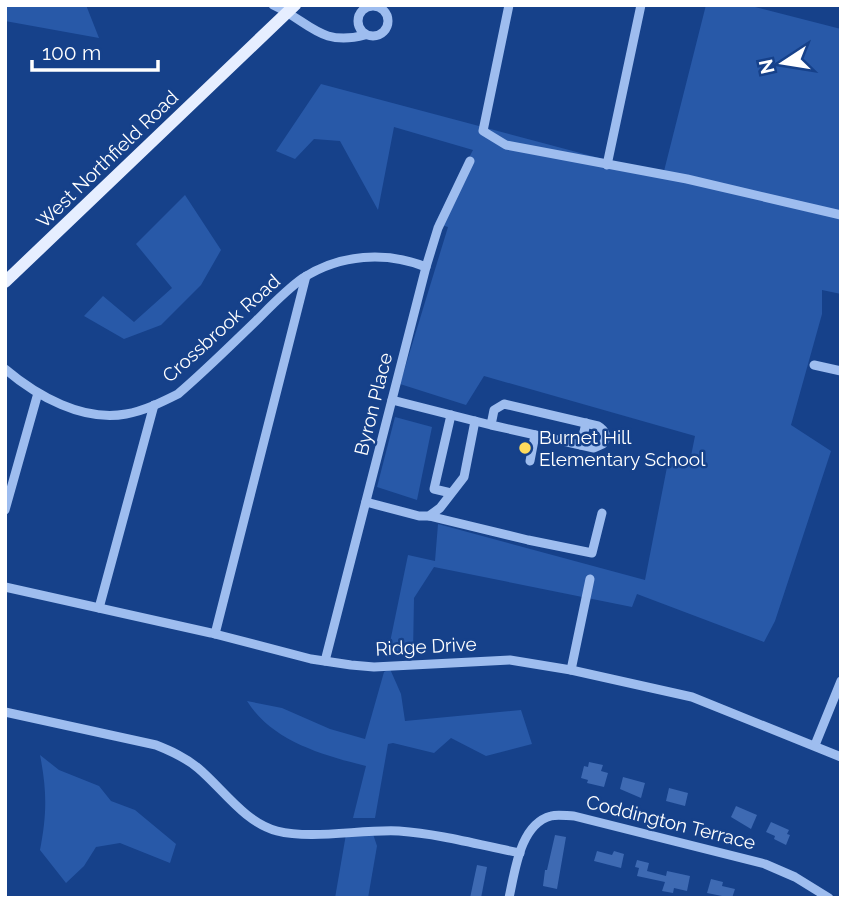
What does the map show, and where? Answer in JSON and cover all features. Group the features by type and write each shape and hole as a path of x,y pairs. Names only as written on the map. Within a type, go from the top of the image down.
{"main road":[{"name":"West Northfield Road","path":"5,282 291,9"}],"street":[{"path":"273,5 291,9 327,37 350,39 365,35"},
{"path":"509,5 483,131 506,145 687,179 841,215"},
{"path":"607,165 641,5"},
{"name":"Byron Place","path":"325,661 426,267 438,228 470,161"},
{"name":"Crossbrook Road","path":"5,369 38,393 60,403 97,414 126,414 178,394 306,276 339,262 366,257 393,258 426,267"},
{"path":"215,634 306,276"},
{"path":"814,365 841,371"},
{"path":"5,510 38,393"},
{"path":"392,400 491,425 581,445 597,447 603,444 606,438 601,428 504,404 494,410 491,425"},
{"path":"99,608 154,405"},
{"path":"450,493 434,489 451,415"},
{"path":"429,516 440,508 464,477 475,421"},
{"path":"581,445 586,423"},
{"path":"530,461 535,435"},
{"path":"366,502 528,541 592,553 602,513"},
{"path":"571,670 590,579"},
{"name":"Ridge Drive","path":"5,587 325,661 374,667 510,660 571,670 692,697 841,757"},
{"path":"815,745 841,681"},
{"path":"5,712 156,746 179,754 197,767 246,814 276,830 294,833 421,833 520,853"},
{"name":"Coddington Terrace","path":"509,898 520,853 527,837 538,822 553,815 574,816 765,864 795,877 829,898"}],"shaded area":[{"path":"5,5 86,5 99,38 5,21"},
{"path":"706,5 747,5 841,29 841,294 822,290 822,314 791,425 831,451 775,621 764,642 637,594 632,607 434,567 414,598 413,653 388,652 408,555 435,561 438,524 645,580 668,462 689,466 695,436 484,376 466,405 400,384 448,227 435,223 473,150 394,127 378,210 340,141 314,139 295,159 276,151 321,84 663,175"},
{"path":"185,195 221,250 201,285 161,325 124,339 84,316 103,296 134,322 172,288 136,244"},
{"path":"395,417 432,427 417,500 377,487"},
{"path":"390,669 401,694 405,721 521,710 532,744 486,756 451,738 434,753 388,744 375,818 353,818 366,766 332,757 284,736 257,715 247,701 282,708 330,729 365,739 384,672"},
{"path":"40,755 59,770 99,786 111,801 135,810 176,844 170,863 120,843 96,847 84,866 66,883 40,850 45,803"},
{"path":"346,834 373,834 377,846 368,898 335,898"}],"building":[{"path":"589,762 603,765 601,771 608,773 604,787 587,783 588,780 581,778 584,766 588,767"},
{"path":"623,777 645,783 641,798 620,789"},
{"path":"669,788 688,793 685,806 666,801"},
{"path":"736,806 757,815 751,829 731,817"},
{"path":"771,822 789,830 786,845 766,832"},
{"path":"555,835 566,837 557,889 543,886"},
{"path":"597,851 612,855 614,851 624,854 621,868 594,861"},
{"path":"637,860 649,863 647,871 666,876 667,871 690,876 687,891 674,888 673,893 662,891 665,882 637,876"},
{"path":"477,865 487,867 481,898 470,898"},
{"path":"711,879 723,882 722,886 735,889 732,898 707,893"}],"place":[{"name":"Burnet Hill Elementary School","path":"525,448"}]}
